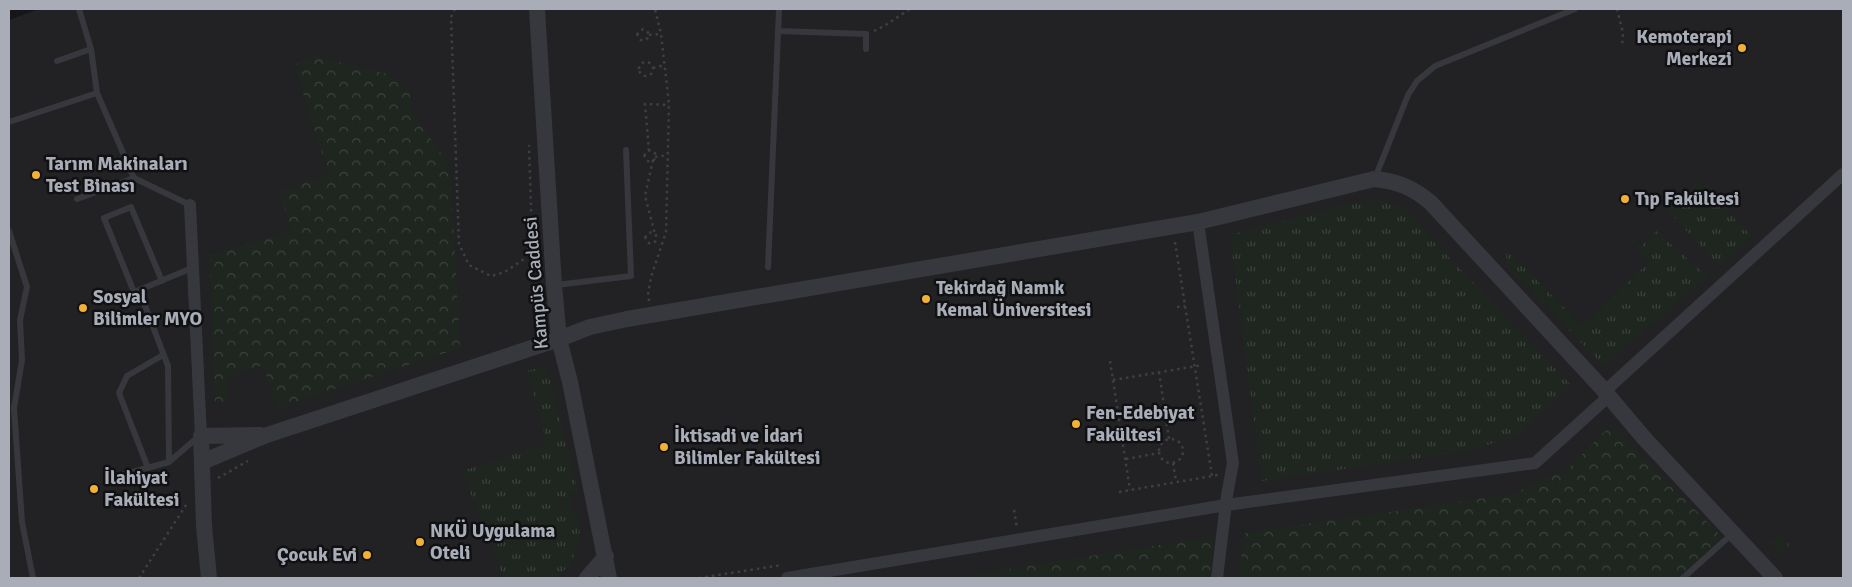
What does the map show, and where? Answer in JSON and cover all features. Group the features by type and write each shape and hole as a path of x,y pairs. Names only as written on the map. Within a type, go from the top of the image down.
{"street":[{"name":"Kampüs Caddesi","path":"537,9 559,339 570,382 610,578"},
{"path":"787,578 1226,505 1535,463 1607,393 1843,174"},
{"path":"202,462 264,436 559,339 590,327 650,315 1198,222 1374,179 1392,181 1409,187 1431,203 1607,393 1644,438 1775,578"},
{"path":"190,205 203,490 209,578"},
{"path":"1198,222 1233,463 1218,577"},
{"path":"201,436 264,436"},
{"path":"586,578 606,556"}],"lane":[{"path":"79,9 91,49 97,93 134,178 190,205"},
{"path":"768,267 779,9"},
{"path":"1374,179 1408,95 1417,81 1435,66 1575,9"},
{"path":"778,31 866,34 866,49"},
{"path":"57,61 91,49"},
{"path":"9,122 97,93"},
{"path":"554,285 631,276 626,150"},
{"path":"76,200 134,178"},
{"path":"162,281 131,207 104,218 168,366 169,462"},
{"path":"9,230 27,287 20,320 22,360 14,408 22,522 33,578"},
{"path":"115,300 192,268"},
{"path":"148,468 119,393 127,376 163,355"},
{"path":"114,477 169,462 201,436"},
{"path":"1683,578 1733,533"}],"path":[{"path":"455,9 451,17 459,244 469,265 491,276 505,272 524,259 532,239 528,136"},
{"path":"650,315 648,292 666,232 669,105 661,34 655,9"},
{"path":"866,34 884,26 910,9"},
{"path":"1617,9 1623,33 1622,47"},
{"path":"640,30 645,30 648,35 644,41 640,40 638,33 640,30"},
{"path":"648,35 661,34"},
{"path":"644,62 651,64 653,68 652,73 646,76 642,74 639,68 644,62"},
{"path":"653,68 664,65"},
{"path":"649,151 645,104 669,105"},
{"path":"649,151 654,152 654,158 645,196 657,239"},
{"path":"649,151 644,154 645,159 649,161 668,155"},
{"path":"655,234 649,232 646,236 648,242 652,243 657,239 664,238"},
{"path":"1174,238 1212,476"},
{"path":"1177,307 1185,306"},
{"path":"1110,362 1130,490"},
{"path":"1113,380 1203,364"},
{"path":"1159,372 1169,439"},
{"path":"1108,419 1119,417"},
{"path":"1169,439 1179,442 1183,451 1180,460 1173,463 1163,461 1159,453 1161,444 1169,439"},
{"path":"1126,460 1159,453"},
{"path":"139,578 185,504 215,480 249,460"},
{"path":"1173,463 1176,482"},
{"path":"1119,492 1232,473"},
{"path":"1014,510 1017,528"}],"shaded area":[{"name":"Tekirdağ Namık Kemal Üniversitesi","path":"39,9 1843,9 1843,578 9,578 9,20"}],"green space":[{"path":"313,56 388,74 409,90 413,114 450,166 460,348 277,408 263,365 226,378 229,405 215,402 209,255 291,231 280,191 329,175 294,65"},
{"path":"1699,181 1752,237 1720,266 1668,211"},
{"path":"1378,200 1395,204 1411,215 1570,384 1516,437 1461,452 1262,481 1230,235 1352,203"},
{"path":"1656,231 1708,277 1603,365 1507,267 1506,249 1583,327 1649,262 1626,238 1628,236 1640,248"},
{"path":"542,367 548,372 578,491 570,492 571,514 580,518 579,542 571,564 555,578 504,578 462,471 547,444 527,371"},
{"path":"1611,425 1725,540 1683,578 1238,578 1245,533 1513,494 1569,468"},
{"path":"1780,534 1784,539 1782,545 1787,542 1789,546 1778,555 1775,551 1778,544 1772,548 1769,543"},
{"path":"1215,536 1210,578 953,578"}],"place":[{"name":"Kemoterapi Merkezi","path":"1742,48"},
{"name":"Tarım Makinaları Test Binası","path":"36,175"},
{"name":"Tıp Fakültesi","path":"1625,199"},
{"name":"Tekirdağ Namık Kemal Üniversitesi","path":"926,299"},
{"name":"Sosyal Bilimler MYO","path":"83,308"},
{"name":"Fen-Edebiyat Fakültesi","path":"1076,424"},
{"name":"İktisadi ve İdari Bilimler Fakültesi","path":"664,447"},
{"name":"İlahiyat Fakültesi","path":"94,489"},
{"name":"NKÜ Uygulama Oteli","path":"420,542"},
{"name":"Çocuk Evi","path":"367,555"}]}
